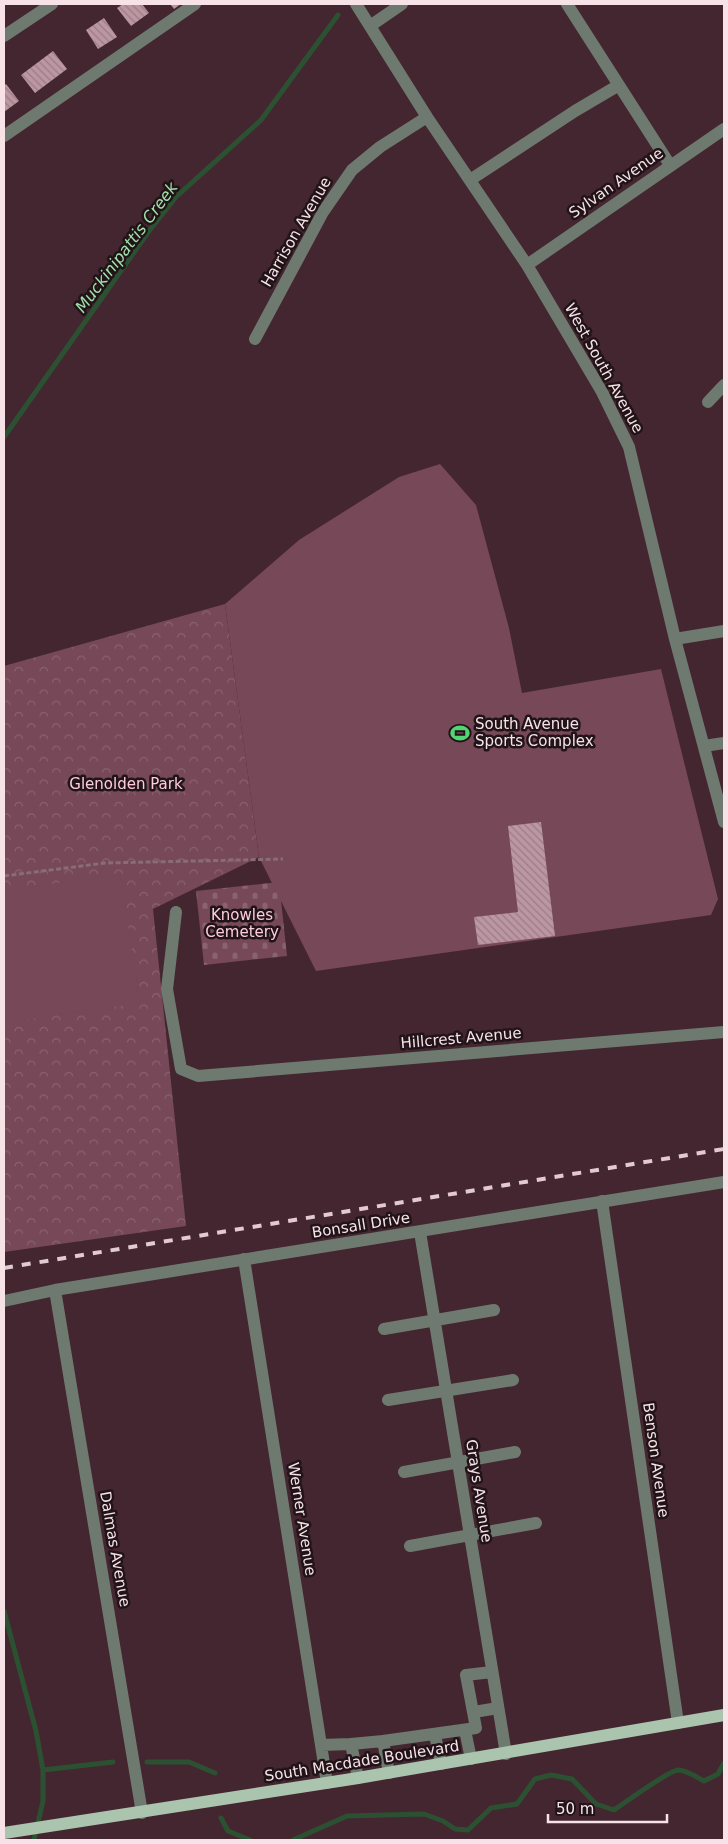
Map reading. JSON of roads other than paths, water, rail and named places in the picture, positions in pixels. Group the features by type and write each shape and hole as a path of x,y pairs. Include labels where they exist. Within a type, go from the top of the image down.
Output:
{"main road":[{"name":"South Macdade Boulevard","path":"4,1833 142,1813 506,1754 724,1715"}],"street":[{"path":"4,36 52,4"},
{"path":"4,136 196,4"},
{"name":"West South Avenue","path":"356,4 427,117 527,265 602,392 629,448 675,639 724,822"},
{"path":"370,26 402,4"},
{"path":"567,4 670,165"},
{"path":"470,180 575,111 619,85"},
{"name":"Harrison Avenue","path":"255,339 323,212 352,170 380,147 427,117"},
{"name":"Sylvan Avenue","path":"527,265 724,129"},
{"path":"708,402 724,385"},
{"path":"675,639 724,632"},
{"path":"704,746 724,743"},
{"name":"Hillcrest Avenue","path":"176,912 167,990 181,1069 200,1076 724,1032"},
{"name":"Bonsall Drive","path":"4,1301 55,1290 724,1182"},
{"name":"Benson Avenue","path":"602,1201 678,1723"},
{"name":"Grays Avenue","path":"420,1232 506,1754"},
{"name":"Werner Avenue","path":"244,1259 326,1783"},
{"name":"Dalmas Avenue","path":"55,1290 142,1813"},
{"path":"384,1329 494,1310"},
{"path":"388,1400 513,1380"},
{"path":"404,1472 515,1452"},
{"path":"410,1546 536,1523"},
{"path":"321,1745 383,1741 476,1728 466,1676 492,1672"},
{"path":"474,1712 498,1708"},
{"path":"465,1730 471,1759"},
{"path":"435,1735 441,1764"},
{"path":"383,1741 389,1773"},
{"path":"351,1744 358,1778"}],"waterway":[{"name":"Muckinipattis Creek","path":"4,437 149,231 176,197 261,120 338,15"},
{"name":"Muckinipattis Creek","path":"4,1611 36,1731 43,1770 43,1801 34,1840"},
{"path":"43,1770 113,1762"},
{"path":"147,1762 189,1762 215,1773"},
{"path":"293,1840 347,1816 424,1814 443,1821 455,1829 468,1830 491,1808 517,1804 535,1779 551,1775 572,1779 596,1804 614,1810 673,1772 678,1770 684,1771 704,1781 718,1774 724,1763"},
{"path":"221,1818 228,1831 250,1840"}],"railway":[{"path":"4,1268 724,1149"}],"place":[{"name":"South Avenue Sports Complex","path":"460,733"}],"park label":[{"name":"Glenolden Park","path":"126,784"},
{"name":"Knowles Cemetery","path":"242,924"}]}
